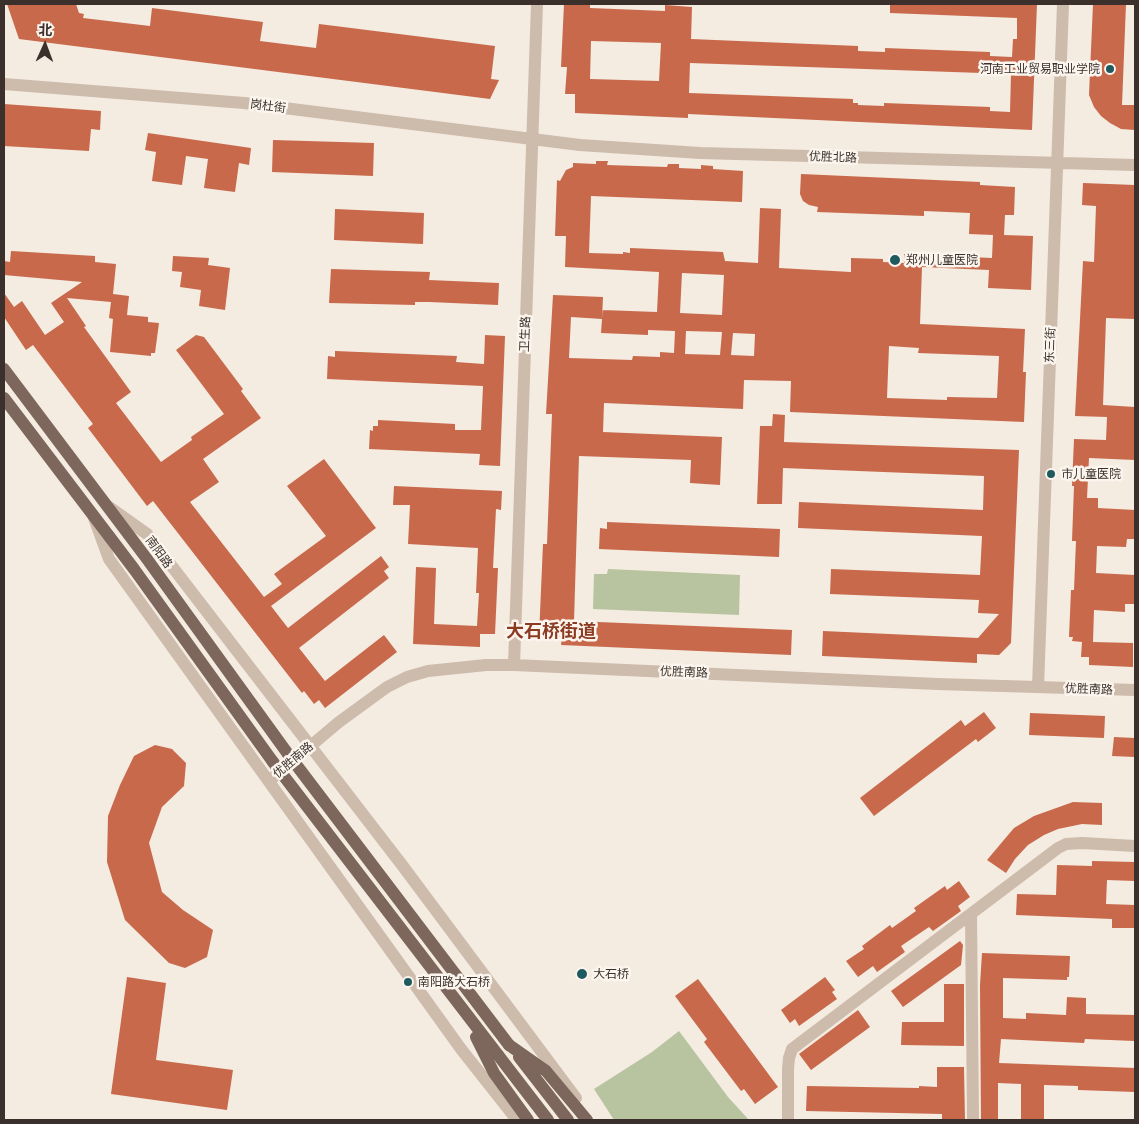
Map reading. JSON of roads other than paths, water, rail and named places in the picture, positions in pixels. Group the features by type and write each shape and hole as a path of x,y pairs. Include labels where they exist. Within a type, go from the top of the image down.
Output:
{"main road":[{"name":"南阳路","path":"4,369 148,559 288,754 568,1120"},
{"path":"4,398 274,762 548,1120"},
{"path":"464,1012 494,1073 528,1120"},
{"path":"510,1045 546,1071 587,1120"}],"street":[{"name":"卫生路","path":"514,664 536,4"},
{"name":"东三街","path":"1038,687 1063,4"},
{"name":"岗杜街","path":"4,84 244,103 532,138"},
{"name":"优胜北路","path":"532,138 580,144 700,153 1135,165"},
{"path":"107,505 147,534 408,872 592,1120"},
{"path":"93,516 109,559 461,1049 517,1120"},
{"name":"优胜南路","path":"269,781 339,722 387,687 406,677 428,671 514,664 938,684 1135,690"},
{"path":"788,1120 788,1069 792,1049 1058,848 1066,844 1135,846"},
{"path":"971,914 973,1120"}],"place":[{"name":"河南工业贸易职业学院","path":"1110,69"},
{"name":"郑州儿童医院","path":"895,260"},
{"name":"市儿童医院","path":"1051,474"},
{"name":"大石桥","path":"582,974"},
{"name":"南阳路大石桥","path":"408,982"}],"district":[{"name":"大石桥街道","path":"551,631"}]}
